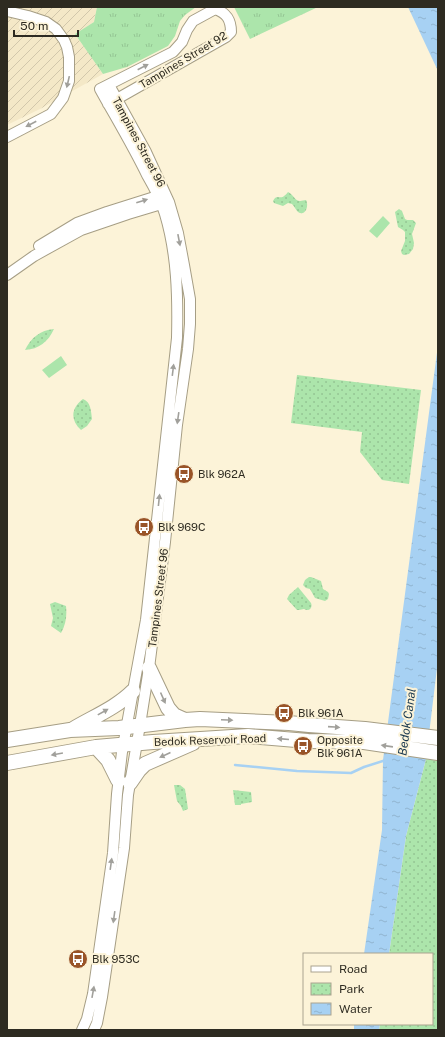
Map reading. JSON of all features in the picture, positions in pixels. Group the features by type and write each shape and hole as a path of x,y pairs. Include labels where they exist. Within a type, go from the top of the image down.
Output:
{"main road":[{"path":"150,668 168,708 174,715 185,720"},
{"path":"70,730 116,705 133,691"},
{"name":"Bedok Reservoir Road","path":"7,740 70,730 119,728 185,720 200,720 289,723 365,736 438,753"},
{"name":"Bedok Reservoir Road","path":"7,763 96,747 248,736 308,741 365,736 438,738"},
{"path":"96,747 108,760 124,782 146,764 201,740"}],"street":[{"name":"Tampines Street 92","path":"104,87 173,52 182,42 193,21 215,9 222,11 227,17 231,24 231,32 226,37 113,102"},
{"path":"7,12 28,16 46,22 56,29 64,40 70,57 69,81 63,98 51,114 7,137"},
{"name":"Tampines Street 96","path":"82,1030 87,1019 93,994 130,744 150,668 177,425 188,349 190,324 190,299 178,233 164,199 138,157 113,102 104,87"},
{"path":"7,267 31,250 77,223 107,212 164,199"},
{"path":"7,275 34,256 81,230 128,214 164,199"},
{"name":"Tampines Street 96","path":"134,726 133,691 146,620 177,338 178,304 176,274 165,214 164,199"},
{"name":"Tampines Street 96","path":"94,1030 97,1023 102,997 124,848 128,795 124,782"}],"shaded area":[{"path":"7,7 97,7 94,22 75,34 103,74 40,109 7,125"}],"green space":[{"path":"97,7 196,7 185,15 180,21 175,36 168,46 127,67 103,74 75,34 94,22"},
{"path":"234,7 318,7 250,39"},
{"path":"288,192 298,201 306,200 307,207 305,212 298,212 292,204 288,203 283,206 274,203 273,201 276,197 283,197"},
{"path":"399,209 402,211 405,219 413,220 416,223 412,234 414,243 413,249 409,254 404,255 401,251 405,241 405,232 398,227 395,212"},
{"path":"383,216 390,223 377,238 369,231"},
{"path":"54,329 49,338 42,344 35,348 25,350 36,335 44,331"},
{"path":"61,356 67,365 49,378 42,370"},
{"path":"297,375 421,390 409,484 382,480 360,452 362,432 291,423"},
{"path":"83,399 88,402 92,419 87,426 81,430 75,422 73,414 76,406"},
{"path":"309,577 321,581 323,589 329,594 328,599 325,601 315,598 310,589 303,585 305,580"},
{"path":"298,587 311,603 311,608 309,610 297,610 287,599 289,595"},
{"path":"55,602 66,606 66,620 61,633 51,626 53,618 50,604"},
{"path":"426,759 438,761 438,1030 379,1030 380,1025 433,1025 433,953 389,953 406,836"},
{"path":"174,785 180,785 185,789 188,809 183,811 177,801"},
{"path":"233,790 251,792 252,802 235,805"}],"water":[{"path":"408,7 438,7 438,71"},
{"name":"Bedok Canal","path":"438,345 438,660 426,759 406,836 389,953 364,953 382,830 383,760"},
{"path":"354,1025 380,1025 379,1030 354,1030"}],"waterway":[{"path":"235,765 297,771 351,773 386,760"}],"place":[{"name":"Blk 962A","path":"184,474"},
{"name":"Blk 969C","path":"144,527"},
{"name":"Blk 961A","path":"284,713"},
{"name":"Opposite Blk 961A","path":"303,746"},
{"name":"Blk 953C","path":"78,959"}]}
